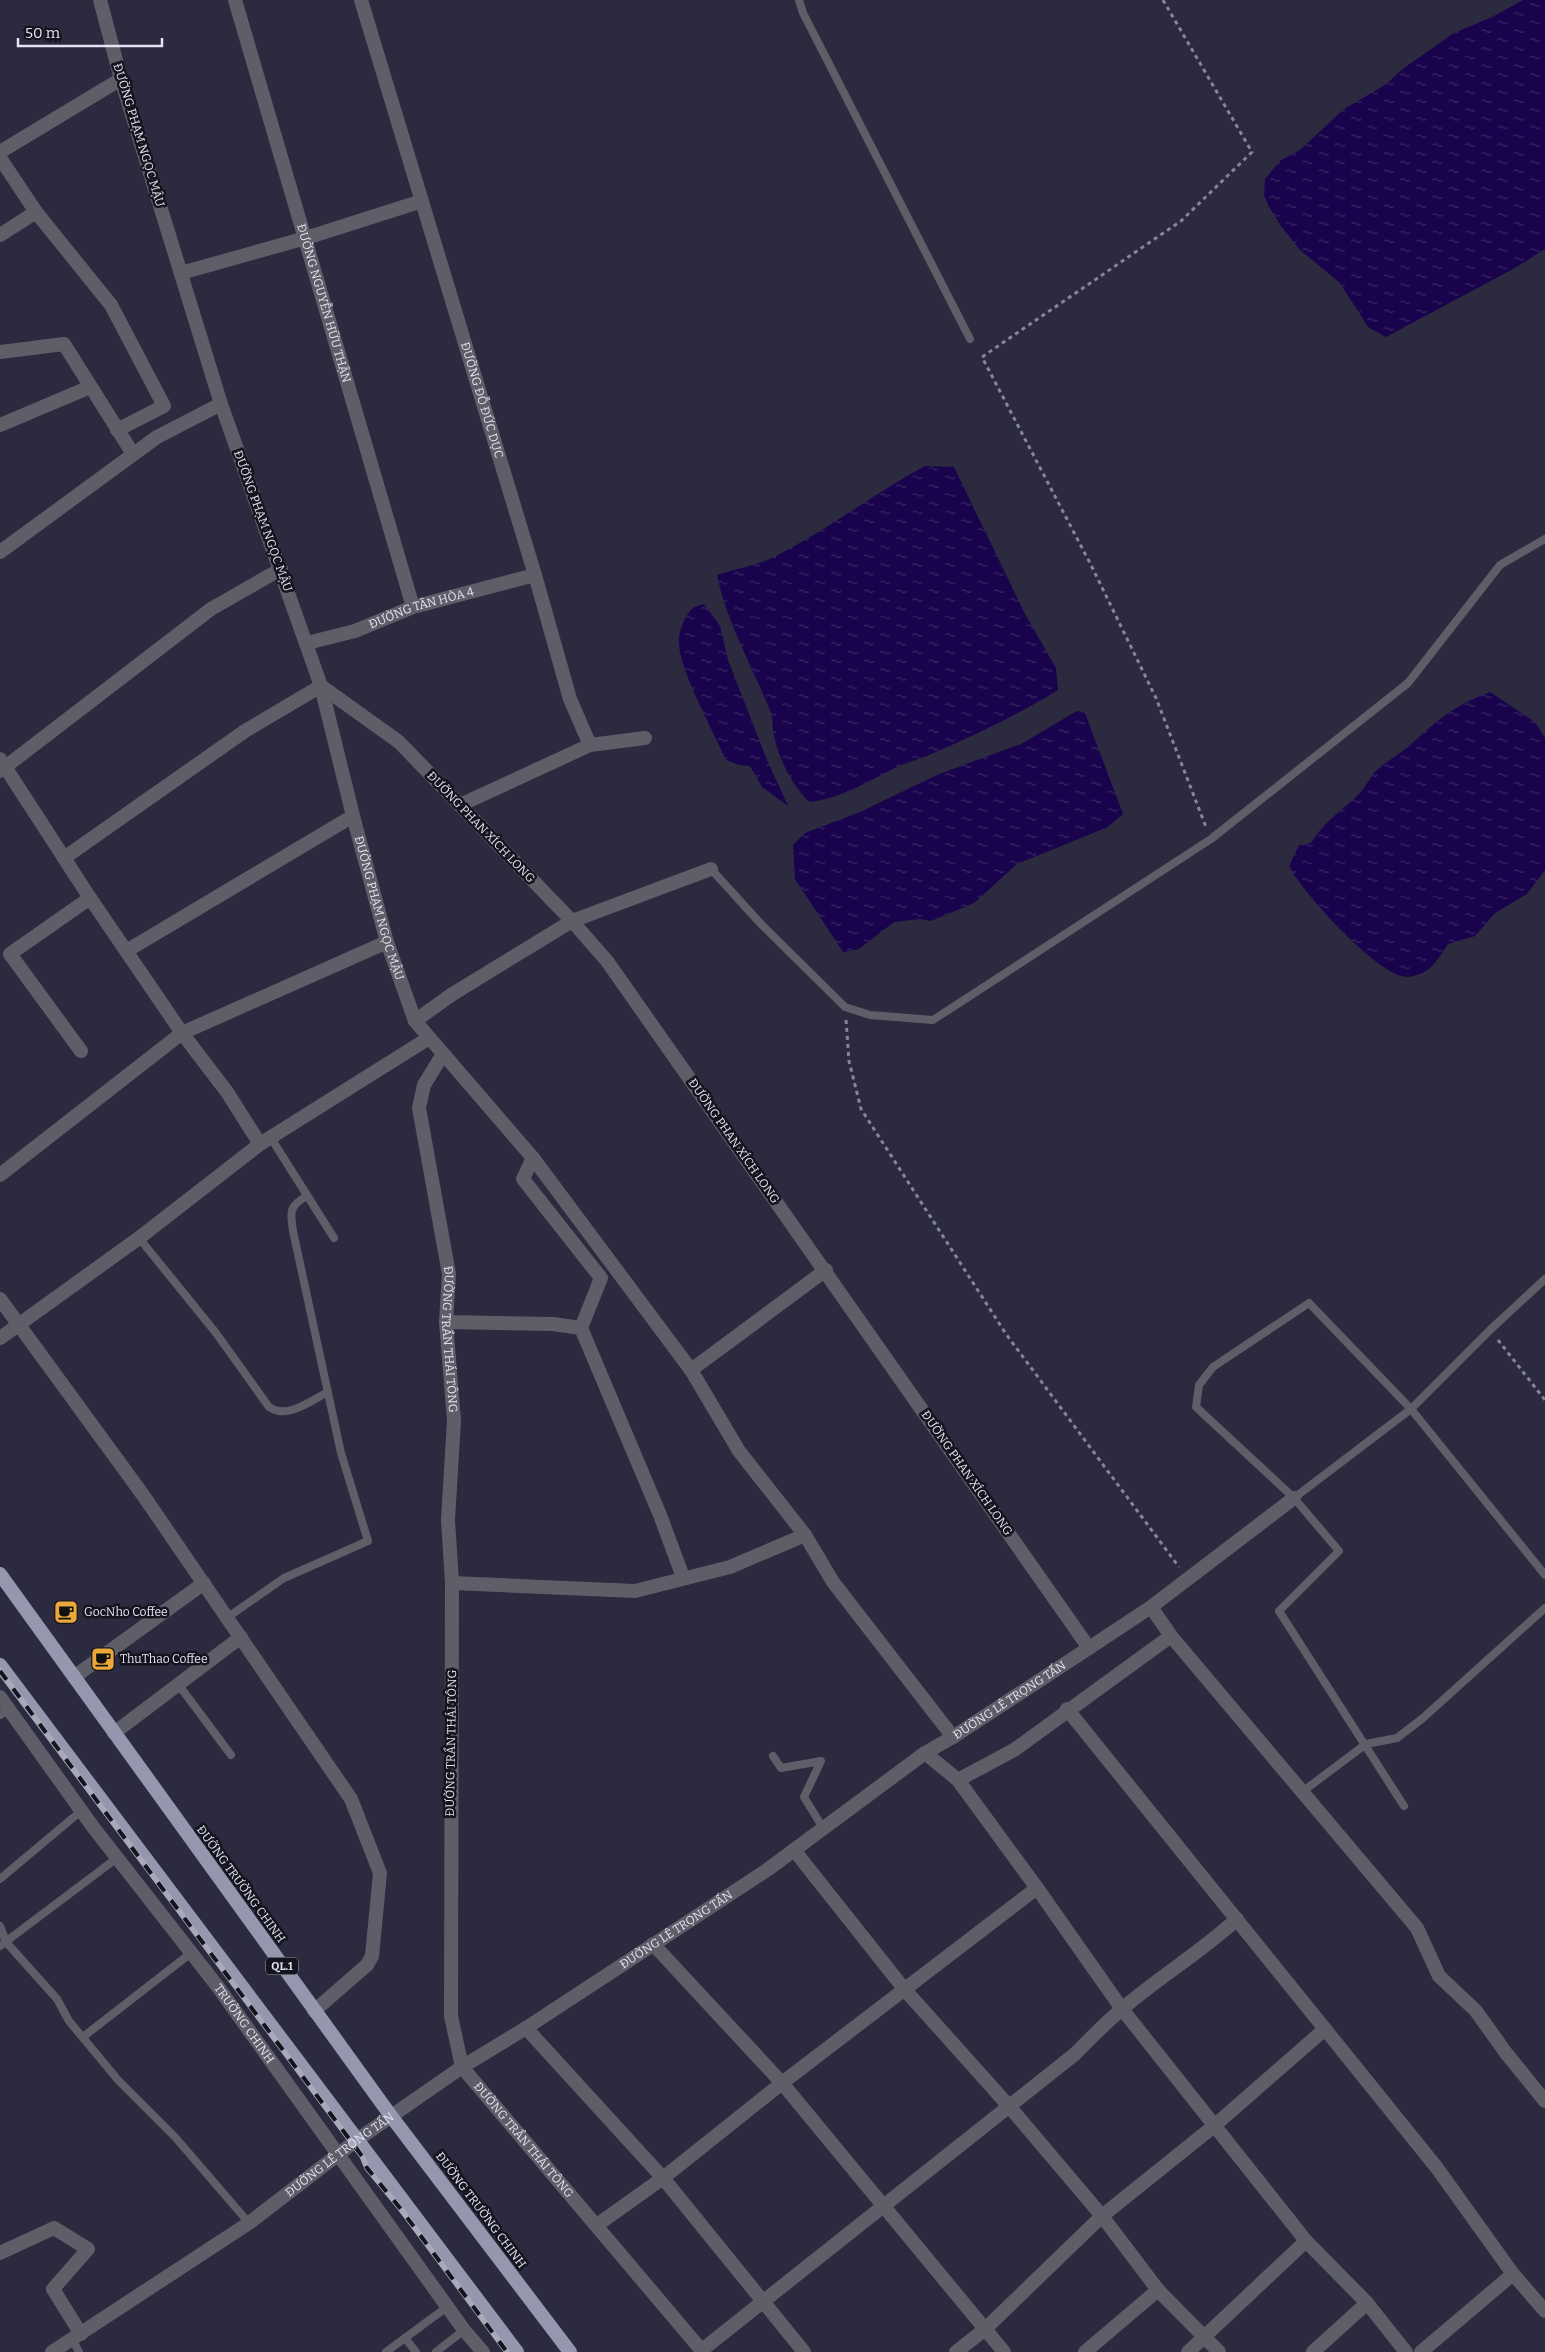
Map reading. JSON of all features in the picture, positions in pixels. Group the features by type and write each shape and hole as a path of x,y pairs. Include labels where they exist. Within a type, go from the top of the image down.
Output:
{"highway":[{"name":"ĐƯỜNG TRƯỜNG CHINH","path":"0,1574 314,2011 570,2352"},
{"path":"0,1665 517,2352"}],"street":[{"name":"ĐƯỜNG PHẠM NGỌC MẬU","path":"100,0 121,79 221,404 321,686 387,942 415,1021 533,1158 692,1370 739,1451 805,1535 832,1582 953,1737"},
{"name":"ĐƯỜNG NGUYỄN HỮU THẬN","path":"235,0 413,607"},
{"name":"ĐƯỜNG ĐỖ ĐỨC DỤC","path":"361,0 535,575 570,699 590,745"},
{"path":"0,152 121,79"},
{"path":"0,158 36,212 111,305 164,406 117,430"},
{"path":"181,273 306,238 422,201"},
{"path":"0,235 36,212"},
{"path":"0,352 64,344 133,454"},
{"path":"0,426 90,386"},
{"path":"0,552 157,437 221,404"},
{"path":"266,1141 182,1033 2,765 211,609 281,569"},
{"name":"ĐƯỜNG TÂN HÒA 4","path":"307,643 355,631 413,607 535,575"},
{"path":"64,858 246,731 321,686"},
{"name":"ĐƯỜNG PHAN XÍCH LONG","path":"321,686 399,742 572,920 607,961 826,1270 1089,1648"},
{"path":"460,805 590,745 645,738"},
{"path":"128,950 353,816"},
{"path":"415,1021 451,995 572,920 711,869"},
{"path":"81,1051 10,954 90,898"},
{"path":"0,1175 182,1033 387,942"},
{"path":"0,1338 139,1238 266,1141 429,1038"},
{"name":"ĐƯỜNG TRẦN THÁI TÔNG","path":"444,1054 424,1085 419,1108 449,1274 446,1322 454,1421 448,1520 452,1583 450,2001 462,2066 703,2351"},
{"path":"533,1158 523,1179 601,1278 582,1328 660,1515 683,1577"},
{"path":"692,1370 826,1270"},
{"path":"0,1300 204,1582 351,1799 380,1873 372,1956 367,1965 314,2011"},
{"path":"446,1322 553,1324 582,1328"},
{"name":"ĐƯỜNG LÊ TRỌNG TẤN","path":"52,2352 249,2223 357,2140 462,2066 526,2028 794,1850 925,1753 953,1737 1150,1607 1294,1498"},
{"path":"452,1583 635,1591 683,1577 730,1567 805,1535"},
{"path":"74,1677 204,1582"},
{"path":"1150,1607 1170,1636 1417,1928 1439,1976 1476,2011 1506,2053 1545,2101"},
{"path":"958,1780 1014,1750 1067,1709 1170,1636"},
{"path":"114,1733 241,1637"},
{"name":"TRƯỜNG CHINH","path":"0,1697 5,1713 191,1953 447,2307 483,2352"},
{"path":"1067,1709 1437,2168 1513,2274 1545,2312"},
{"path":"925,1753 958,1780 1122,2009 1306,2241 1367,2303 1406,2352"},
{"path":"794,1850 905,1990 1008,2105 1102,2216 1158,2290 1219,2352"},
{"path":"597,2225 663,2178 782,2083 1037,1888"},
{"path":"703,2351 763,2300 1075,2054 1122,2009 1182,1961 1212,1942 1237,1919"},
{"path":"653,1944 782,2083 1004,2352"},
{"path":"526,2028 663,2178 804,2352"},
{"path":"956,2352 984,2330 1102,2216 1214,2126 1325,2030"},
{"path":"0,2253 54,2228 88,2249 53,2289 76,2336"},
{"path":"1188,2352 1306,2241"},
{"path":"1421,2352 1513,2274"},
{"path":"1085,2352 1158,2290"},
{"path":"1313,2352 1367,2303"}],"lane":[{"path":"799,0 803,13 970,339"},
{"path":"711,869 760,923 845,1007 870,1014 933,1020 1210,839 1408,683 1500,566 1545,538"},
{"path":"266,1141 307,1196 334,1238"},
{"path":"228,1617 284,1578 368,1541 341,1453 290,1216 296,1203 307,1196"},
{"path":"139,1238 216,1333 269,1407 274,1411 287,1412 328,1392"},
{"path":"1294,1498 1412,1410 1490,1330 1545,1279"},
{"path":"1404,1806 1279,1611 1339,1551 1294,1498 1196,1407 1200,1385 1213,1367 1309,1303 1412,1410 1545,1575"},
{"path":"1302,1792 1366,1744 1397,1738 1423,1718 1545,1608"},
{"path":"178,1684 231,1755"},
{"path":"772,1756 781,1768 821,1761 804,1797 823,1828"},
{"path":"0,1879 81,1811"},
{"path":"3,1944 117,1858"},
{"path":"0,1926 3,1944 57,1999 69,2021 118,2080 175,2137 249,2223"},
{"path":"83,2037 191,1953"},
{"path":"386,2352 447,2307"},
{"path":"436,2352 464,2330"},
{"path":"76,2336 79,2352"},
{"path":"405,2338 416,2352"}],"path":[{"path":"1163,0 1252,152 1181,222 982,357 1091,565 1156,698 1210,839"},
{"path":"845,1007 849,1061 861,1109 1006,1334 1188,1578"},
{"path":"1490,1330 1545,1400"}],"water":[{"path":"1523,0 1545,0 1545,249 1513,269 1386,337 1368,327 1340,283 1300,250 1281,226 1264,195 1265,179 1281,160 1300,150 1344,109 1385,85 1404,68 1454,33 1492,17"},
{"path":"925,466 954,467 1024,612 1056,668 1058,690 1011,717 925,757 901,765 843,793 809,802 792,780 779,754 773,733 771,713 727,611 717,575 772,558"},
{"path":"704,604 720,626 728,660 767,760 788,806 762,787 750,766 739,765 726,760 691,684 681,654 680,634 690,611 694,607"},
{"path":"1490,692 1535,722 1545,738 1545,870 1527,894 1495,913 1475,936 1448,944 1437,961 1423,973 1409,977 1396,974 1362,950 1343,932 1309,894 1289,866 1299,845 1311,843 1328,822 1359,794 1377,770 1446,715 1465,703"},
{"path":"1077,711 1085,713 1123,814 1108,827 1017,864 974,903 931,921 920,919 894,922 859,949 843,952 795,879 793,845 805,833 860,812 939,774 1021,744"}],"railway":[{"path":"0,1671 362,2156 367,2168 400,2208 507,2352"}],"place":[{"name":"GocNho Coffee","path":"66,1612"},
{"name":"ThuThao Coffee","path":"103,1659"}]}
